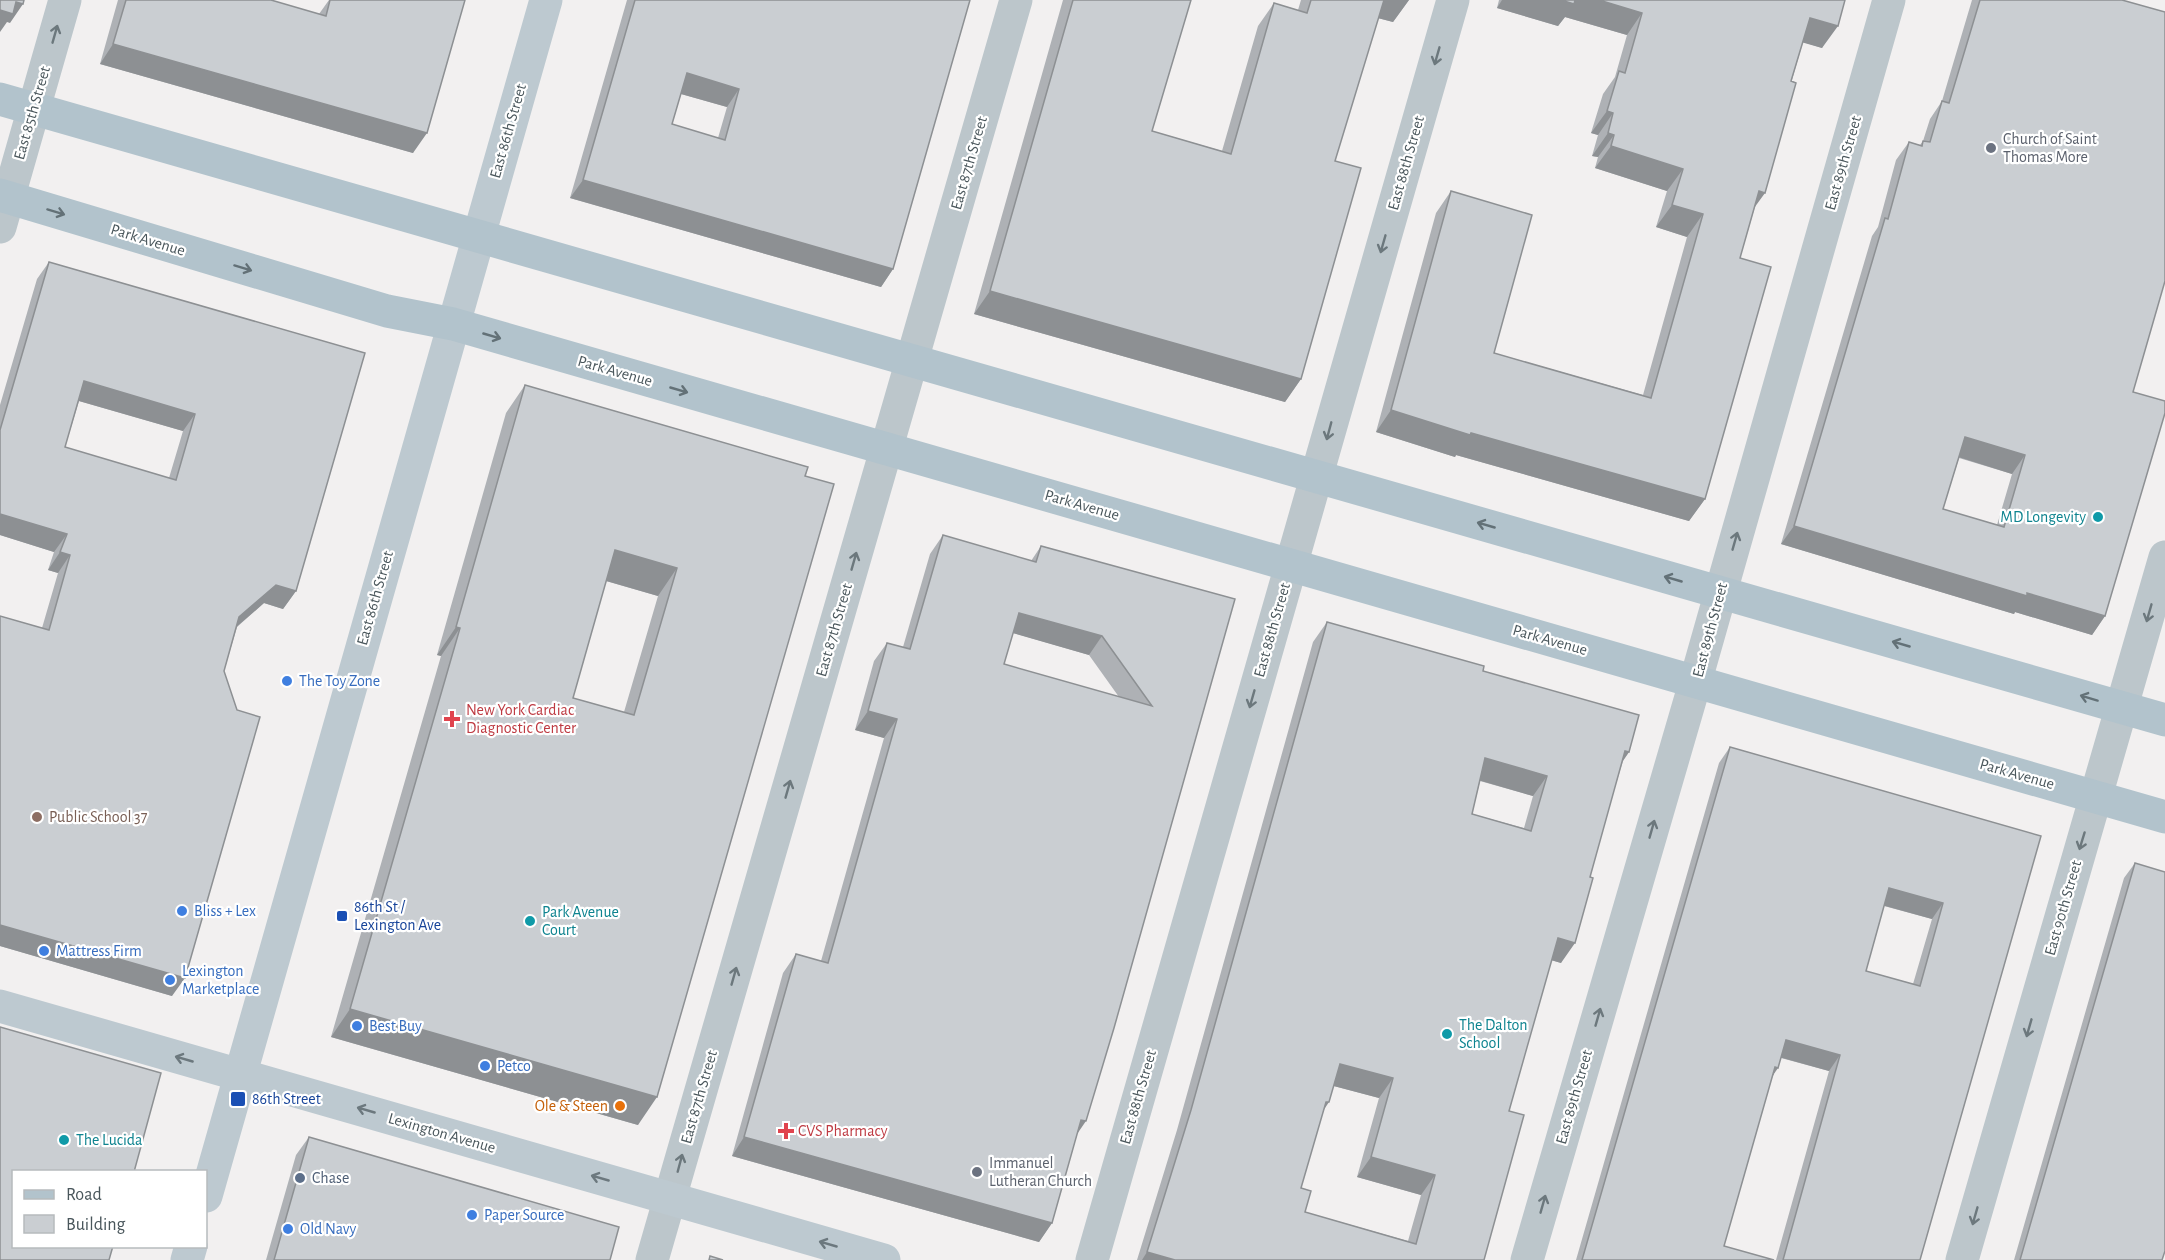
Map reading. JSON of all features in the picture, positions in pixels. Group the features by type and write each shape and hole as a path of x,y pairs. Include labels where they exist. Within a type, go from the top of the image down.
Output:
{"main road":[{"name":"East 86th Street","path":"207,1192 546,0"},
{"path":"0,99 2165,720"},
{"name":"Park Avenue","path":"3,206 387,311 453,324 2165,817"},
{"name":"Lexington Avenue","path":"0,1006 884,1260"}],"street":[{"name":"East 85th Street","path":"3,206 65,0"},
{"name":"East 87th Street","path":"652,1260 1016,0"},
{"name":"East 88th Street","path":"1092,1260 1453,0"},
{"name":"East 89th Street","path":"1527,1260 1695,682 1889,0"},
{"name":"East 90th Street","path":"1962,1260 2165,557"}],"building":[{"path":"0,0 24,0 23,4 16,2 13,14 0,10"},
{"path":"126,0 271,0 326,16 330,0 465,0 427,133 113,44"},
{"path":"635,0 970,0 893,269 583,180","holes":["687,73 739,89 725,140 672,124"]},
{"path":"1073,0 1191,0 1152,131 1231,154 1274,3 1307,13 1311,0 1384,0 1335,161 1361,168 1301,379 990,291"},
{"path":"1561,0 1575,0 1574,4"},
{"path":"1599,0 1845,0 1838,26 1810,18 1791,81 1796,83 1765,193 1759,191 1740,258 1771,267 1705,499 1471,433 1470,435 1391,410 1451,191 1532,215 1494,353 1651,398 1703,214 1672,205 1683,169 1611,146 1614,135 1608,133 1613,113 1607,111 1619,71 1625,73 1642,13"},
{"path":"1980,0 2122,0 2165,12 2165,281 2133,392 2165,401 2165,413 2105,616 2027,593 2027,596 1794,526 1885,218 1888,219 1909,142 1922,146 1923,141 1930,142 1942,101 1949,103","holes":["1965,437 2025,455 2004,527 1943,509"]},
{"path":"49,262 365,353 296,591 276,585 239,617 224,671 237,710 260,717 185,978 0,925 0,616 49,630 70,555 60,552 67,534 0,514 0,430","holes":["84,381 195,414 176,480 65,447"]},
{"path":"525,385 808,467 805,476 834,484 657,1097 350,1009 460,628 456,627","holes":["615,550 677,568 634,715 573,698"]},
{"path":"943,535 1036,562 1041,546 1235,599 1114,1028 1086,1121 1081,1120 1052,1223 744,1137 796,954 828,963 897,719 868,711 887,643 910,649","holes":["1019,613 1102,636 1152,706 1004,664"]},
{"path":"1327,622 1484,666 1483,671 1639,715 1629,752 1625,751 1590,877 1593,878 1575,943 1558,938 1509,1111 1524,1115 1484,1260 1175,1260 1147,1252 1191,1110","holes":["1485,758 1547,776 1531,831 1472,814","1340,1064 1393,1078 1371,1157 1435,1175 1416,1244 1305,1212 1311,1191 1301,1188 1326,1102 1329,1102"]},
{"path":"1730,747 2041,836 1920,1260 1783,1260 1840,1055 1786,1040 1778,1068 1775,1067 1724,1246 1774,1260 1582,1260","holes":["1889,888 1943,903 1920,986 1866,971"]},
{"path":"2135,863 2165,872 2165,1251 2162,1260 2020,1260"},
{"name":"The Lucida","path":"0,1027 161,1073 135,1170 12,1170 12,1248 112,1248 109,1260 0,1260"},
{"path":"309,1137 619,1227 610,1260 274,1260"},
{"path":"710,1256 723,1260 709,1260"}],"place":[{"name":"Church of Saint Thomas More","path":"1991,148"},
{"name":"MD Longevity","path":"2098,517"},
{"name":"The Toy Zone","path":"287,681"},
{"name":"New York Cardiac Diagnostic Center","path":"452,719"},
{"name":"Public School 37","path":"37,817"},
{"name":"Bliss + Lex","path":"182,911"},
{"name":"86th St / Lexington Ave","path":"342,916"},
{"name":"Park Avenue Court","path":"530,921"},
{"name":"Mattress Firm","path":"44,951"},
{"name":"Lexington Marketplace","path":"170,980"},
{"name":"Best Buy","path":"357,1026"},
{"name":"The Dalton School","path":"1447,1034"},
{"name":"Petco","path":"485,1066"},
{"name":"86th Street","path":"238,1099"},
{"name":"Ole & Steen","path":"620,1106"},
{"name":"CVS Pharmacy","path":"786,1131"},
{"name":"The Lucida","path":"64,1140"},
{"name":"Immanuel Lutheran Church","path":"977,1172"},
{"name":"Chase","path":"300,1178"},
{"name":"Paper Source","path":"472,1215"},
{"name":"Old Navy","path":"288,1229"}]}
